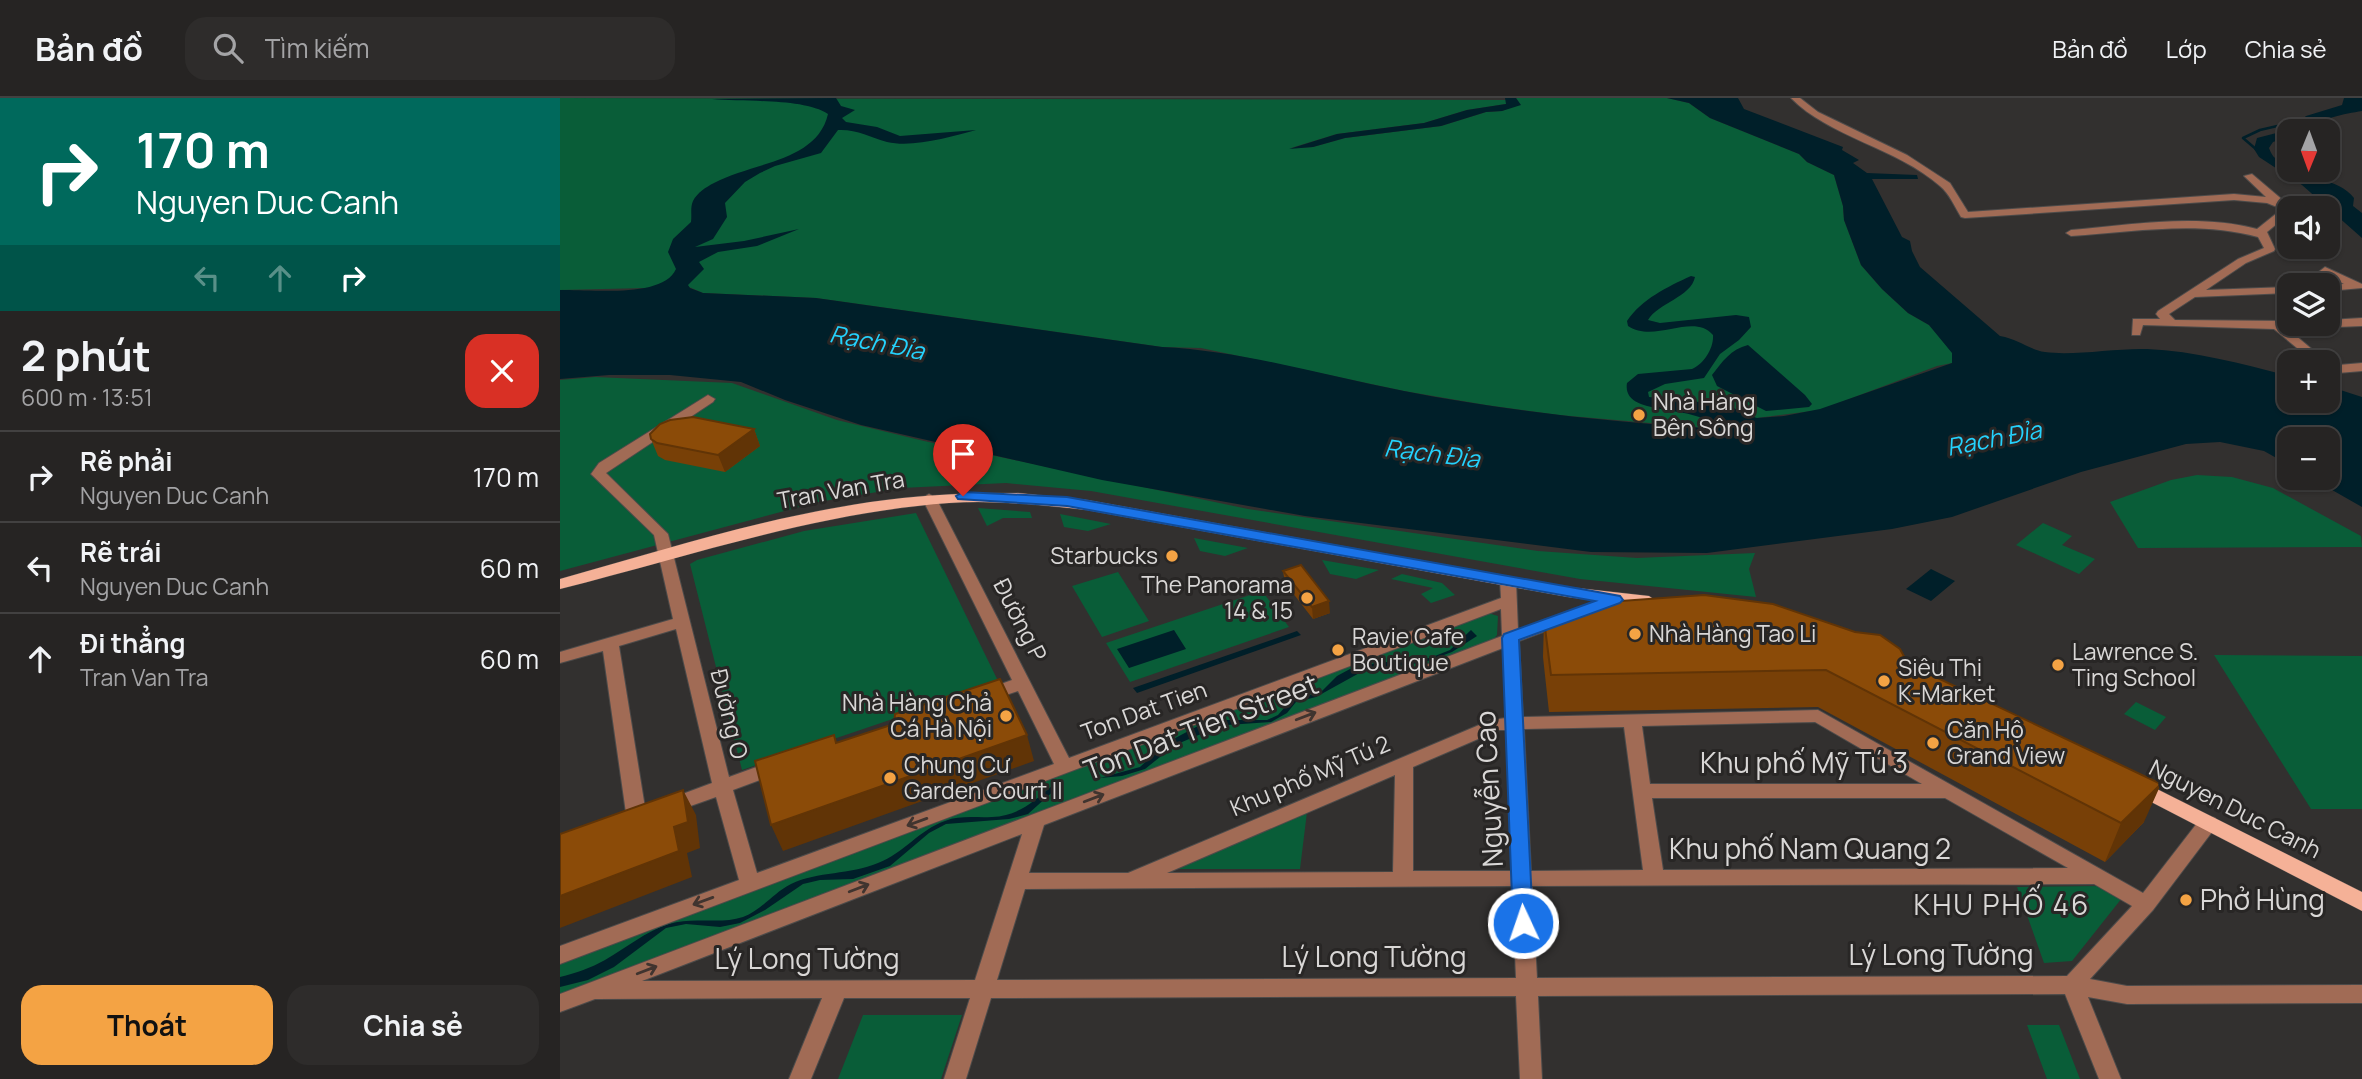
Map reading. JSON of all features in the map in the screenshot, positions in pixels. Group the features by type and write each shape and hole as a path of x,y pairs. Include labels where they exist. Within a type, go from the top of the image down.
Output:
{"main road":[{"name":"Tran Van Tra","path":"560,584 811,516 929,498 1008,496 1067,501 1508,580"},
{"path":"1508,580 1615,600 1667,603"},
{"name":"Nguyen Duc Canh","path":"2114,774 2362,902"}],"street":[{"path":"1795,98 1815,114 1904,157 1946,185 1965,215 2234,197 2277,203"},
{"path":"2249,176 2277,200"},
{"path":"2260,234 2277,220"},
{"path":"2071,233 2212,225 2244,227 2260,234 2270,249 2242,261 2162,314 2170,321"},
{"path":"2340,277 2358,286 2340,287"},
{"path":"2191,294 2277,290"},
{"path":"2136,332 2137,322 2277,326"},
{"path":"2340,323 2362,322"},
{"path":"2290,336 2307,350"},
{"path":"2340,369 2362,367"},
{"name":"Đường O","path":"708,399 604,466 598,474 662,534 722,786 750,884"},
{"name":"Đường P","path":"929,498 1064,766"},
{"name":"Nguyễn Cao","path":"1508,580 1531,1079"},
{"path":"1510,638 1615,600"},
{"name":"Ton Dat Tien","path":"560,955 1508,601"},
{"path":"560,658 681,622"},
{"name":"Ton Dat Tien Street","path":"560,1003 1510,638"},
{"path":"610,643 631,822 800,759"},
{"path":"970,701 1023,684"},
{"path":"1514,722 1818,716 1947,791"},
{"path":"1632,721 1654,878"},
{"name":"Khu phố Mỹ Tú 2","path":"1128,881 1404,762 1497,724 1514,722"},
{"path":"1403,879 1404,762"},
{"name":"Khu phố Mỹ Tú 3","path":"1641,791 1947,791 2146,904"},
{"path":"955,1079 1036,820"},
{"path":"2110,1079 2072,985 2146,904 2208,822"},
{"name":"Khu phố Nam Quang 2","path":"1521,879 2100,876"},
{"name":"Khu phố Mỹ Tú 2","path":"1017,881 1521,879"},
{"name":"Lý Long Tường","path":"596,990 2072,985 2127,995 2362,994"},
{"path":"800,1079 837,989"}],"green space":[{"path":"560,98 1506,100 1506,104 1467,110 1424,123 1337,134 1291,148 1313,147 1345,138 1441,126 1486,112 1502,111 1519,103 1516,98 1667,98 1689,103 1710,118 1799,154 1807,162 1834,175 1844,220 1861,265 1908,313 1929,325 1953,353 1952,363 1937,366 1820,410 1757,418 1718,429 1559,415 1486,405 1404,391 1201,348 1162,347 816,298 703,293 689,287 560,290"},
{"path":"595,377 732,383 837,420 924,441 1248,509 1538,551 1637,558 1755,553 1749,569 1756,597 1580,579 1091,491 1006,483 901,488 818,502 560,571 560,380"},
{"path":"2197,475 2232,477 2273,488 2361,536 2362,547 2138,548 2110,502 2171,480"},
{"path":"978,508 1030,512 1032,518 1003,518 987,526"},
{"path":"916,513 999,683 742,770 690,564 804,531"},
{"path":"1060,514 1111,524 1088,531 1064,527"},
{"path":"2043,523 2072,536 2062,545 2095,559 2079,574 2016,545"},
{"path":"1194,538 1248,548 1225,556 1200,551"},
{"path":"1322,560 1379,570 1356,579 1330,574"},
{"path":"1118,572 1149,621 1102,637 1072,586"},
{"path":"1402,574 1442,583 1455,595 1431,603 1421,594 1433,588 1391,579"},
{"path":"1262,591 1289,627 1130,682 1106,643"},
{"path":"1488,613 1498,616 1497,635 1493,640 560,997 560,960"},
{"path":"2214,655 2362,656 2362,809 2311,809"},
{"path":"2136,702 2166,717 2155,730 2124,714"},
{"path":"1307,812 1300,869 1178,869"},
{"path":"2101,886 2122,898 2072,961 2044,963 2017,887"},
{"path":"863,1015 962,1015 941,1079 838,1079"},
{"path":"2027,1025 2059,1025 2080,1079 2047,1079"}],"water":[{"name":"Rạch Đỉa","path":"836,98 841,106 855,110 842,118 846,122 877,127 900,136 976,130 908,144 887,142 857,132 838,130 821,153 760,173 745,182 725,203 727,217 713,239 695,247 744,241 799,229 757,246 718,252 699,262 704,269 688,285 703,293 816,298 1162,347 1223,353 1404,391 1521,410 1717,429 1694,415 1648,406 1636,402 1628,394 1627,383 1638,374 1692,369 1710,350 1713,335 1695,326 1650,332 1628,326 1627,321 1633,313 1648,300 1691,276 1695,277 1687,290 1648,320 1660,323 1736,315 1749,317 1751,327 1720,354 1704,378 1665,384 1648,392 1649,397 1730,405 1741,413 1757,418 1784,416 1820,409 1952,363 1952,353 1929,325 1908,313 1861,265 1844,220 1834,175 1807,162 1799,154 1710,118 1689,103 1667,98 1738,98 1744,109 1843,147 1842,150 1859,160 1853,163 1867,173 1917,175 1918,179 1872,179 1902,237 1910,241 1920,267 2000,336 2045,352 2147,349 2183,352 2277,373 2277,413 2340,413 2340,390 2362,397 2362,507 2332,490 2340,490 2340,427 2277,427 2277,458 2264,451 2220,442 2186,444 2081,472 1952,517 1892,529 1707,553 1591,552 1305,516 1102,480 861,425 785,400 741,382 670,375 609,375 560,379 560,290 641,289 668,278 676,269 668,252 673,239 691,222 692,204 699,193 730,176 782,159 797,151 811,142 822,130 828,114 804,105 789,103 712,99"},
{"path":"1505,98 1516,98 1521,105 1502,111 1486,112 1441,126 1345,138 1313,147 1289,149 1337,134 1424,123 1467,110 1506,104"},
{"path":"2344,98 2362,98 2362,111 2328,119 2303,119 2306,116 2342,105"},
{"path":"2277,133 2277,141 2269,148 2277,161 2277,169 2259,157 2254,149 2257,138"},
{"path":"2297,182 2330,182 2345,189 2354,198 2353,206 2362,213 2362,238 2340,219 2340,196 2314,196"},
{"path":"1748,345 1812,404 1809,407 1766,411 1717,386 1712,375 1732,353"},
{"path":"1931,569 1955,581 1931,601 1906,589"},
{"path":"1174,630 1186,649 1129,668 1117,649"},
{"path":"1471,630 1477,636 1452,652 1425,662 1363,671 1316,697 1296,702 1287,713 1271,722 1227,725 1208,731 1175,745 1145,769 1122,776 1100,778 1140,767 1166,743 1196,727 1223,720 1267,720 1278,715 1292,699 1320,693 1337,676 1350,669 1376,663 1430,658 1450,650"},
{"path":"1297,631 1301,635 1137,693 1133,688"},
{"path":"1052,786 1057,788 1028,814 1009,819 946,824 929,833 890,866 853,879 820,880 803,884 765,910 740,923 720,927 686,924 666,928 614,967 588,980 560,987 560,977 600,963 661,927 678,922 743,917 791,884 878,863 927,830 951,819 1010,814 1032,803"}],"building":[{"path":"693,417 754,429 718,455 657,443 651,439 650,434 660,424"},
{"path":"1301,565 1329,601 1312,607 1283,571"},
{"path":"1704,595 1773,604 1855,632 1880,635 1900,649 1908,664 2161,784 2121,823 1826,670 1551,675 1544,620 1571,610 1607,602"},
{"path":"1000,679 1027,735 771,825 755,761 834,735 836,743 894,724 895,714"},
{"path":"683,790 688,822 674,827 679,851 560,896 560,834"}],"waterway":[{"path":"2257,150 2243,138 2277,126"},
{"path":"2271,157 2277,160"}],"place":[{"name":"Nhà Hàng Bên Sông","path":"1639,415"},
{"name":"Starbucks","path":"1172,556"},
{"name":"The Panorama 14 & 15","path":"1307,598"},
{"name":"Nhà Hàng Tao Li","path":"1635,634"},
{"name":"Ravie Cafe Boutique","path":"1338,650"},
{"name":"Lawrence S. Ting School","path":"2058,665"},
{"name":"Siêu Thị K-Market","path":"1884,681"},
{"name":"Nhà Hàng Chả Cá Hà Nội","path":"1006,716"},
{"name":"Căn Hộ Grand View","path":"1933,743"},
{"name":"Chung Cư Garden Court II","path":"890,778"},
{"name":"Phở Hùng","path":"2186,900"}],"district":[{"name":"KHU PHỐ 46","path":"2002,905"}],"route":[{"path":"963,496 1008,496 1067,501 1615,600 1510,638 1523,923"}]}
